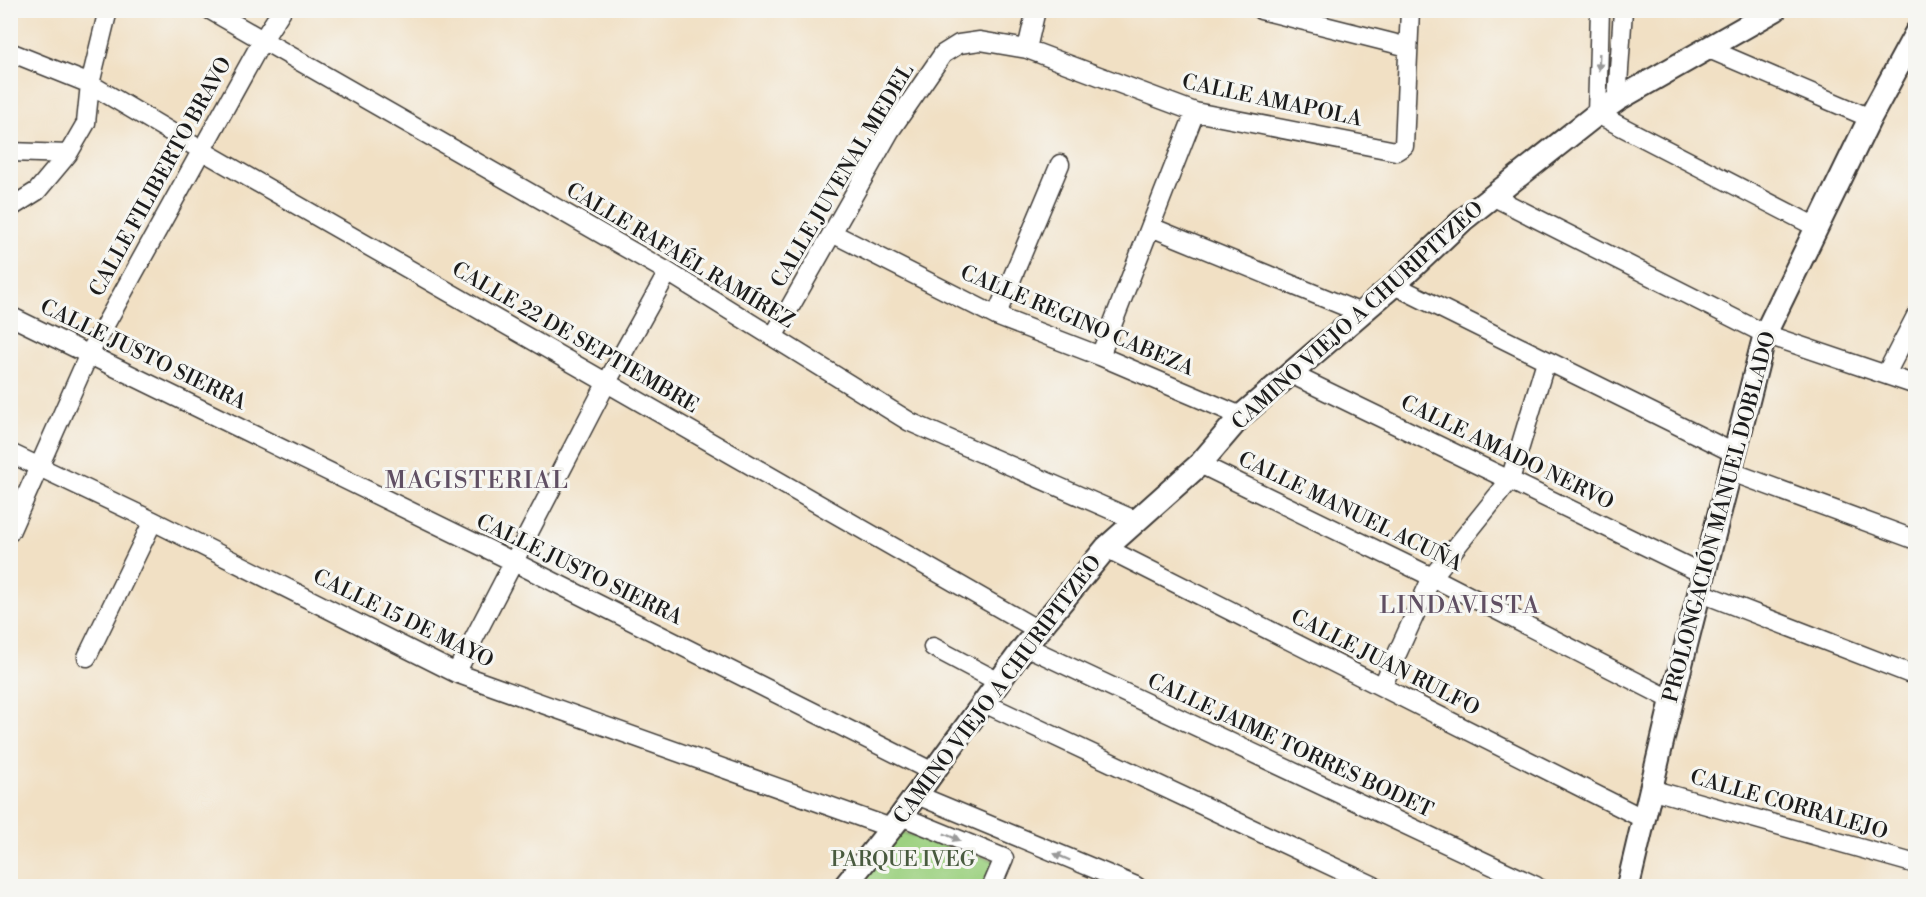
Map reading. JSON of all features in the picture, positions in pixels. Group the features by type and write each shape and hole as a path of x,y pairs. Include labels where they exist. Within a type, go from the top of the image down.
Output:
{"street":[{"path":"10,208 37,191 68,154 86,123 90,84 108,10"},
{"name":"CALLE RAFAÉL RAMÍREZ","path":"210,10 668,272 910,422 1137,521"},
{"name":"CALLE FILIBERTO BRAVO","path":"10,532 89,354 262,41 282,10"},
{"path":"1027,49 1036,10"},
{"path":"1261,10 1408,47 1410,10"},
{"path":"1600,10 1597,114 1816,227"},
{"path":"1617,100 1623,10"},
{"name":"CAMINO VIEJO A CHURIPITZEO","path":"845,886 917,795 1032,638 1106,548 1200,464 1241,416 1394,285 1464,219 1597,114 1617,100 1775,10"},
{"name":"PROLONGACIÓN MANUEL DOBLADO","path":"1628,886 1701,583 1765,334 1870,118 1916,33"},
{"name":"CALLE AMAPOLA","path":"959,44 980,41 1027,49 1195,112 1396,151 1404,146 1408,47"},
{"name":"CALLE JUVENAL MEDEL","path":"773,338 890,131 943,54 959,44"},
{"path":"1709,49 1870,118"},
{"name":"CALLE 22 DE SEPTIEMBRE","path":"10,52 90,84 607,382 1032,638"},
{"path":"1100,356 1195,112"},
{"path":"10,152 68,154"},
{"path":"996,316 1060,164"},
{"path":"1492,196 1765,334 1916,385"},
{"path":"1151,227 1361,313"},
{"name":"CALLE REGINO CABEZA","path":"832,233 996,316 1100,356 1241,416"},
{"path":"456,673 607,382 668,272"},
{"path":"1394,285 1546,361 1732,462 1916,540"},
{"name":"CALLE JUSTO SIERRA","path":"10,316 514,562 933,772"},
{"path":"1886,374 1916,316"},
{"path":"1382,687 1432,577 1510,480 1546,361"},
{"name":"CALLE AMADO NERVO","path":"1291,374 1510,480 1701,583 1916,676"},
{"name":"CALLE 15 DE MAYO","path":"10,453 153,521 456,673 1004,858 992,886"},
{"name":"CALLE MANUEL ACUÑA","path":"1200,464 1432,577 1672,700"},
{"path":"87,657 153,521"},
{"name":"CALLE JUAN RULFO","path":"1106,548 1644,819"},
{"name":"CALLE JAIME TORRES BODET","path":"1032,638 1536,886"},
{"path":"933,647 999,682"},
{"path":"984,703 1374,886"},
{"name":"CALLE CORRALEJO","path":"1650,789 1916,864"},
{"path":"917,795 1097,880 1136,886"}],"green space":[{"name":"PARQUE IVEG","path":"891,828 1005,863 996,886 848,886"}],"district":[{"name":"MAGISTERIAL","path":"477,481"},
{"name":"LINDAVISTA","path":"1460,606"}]}
